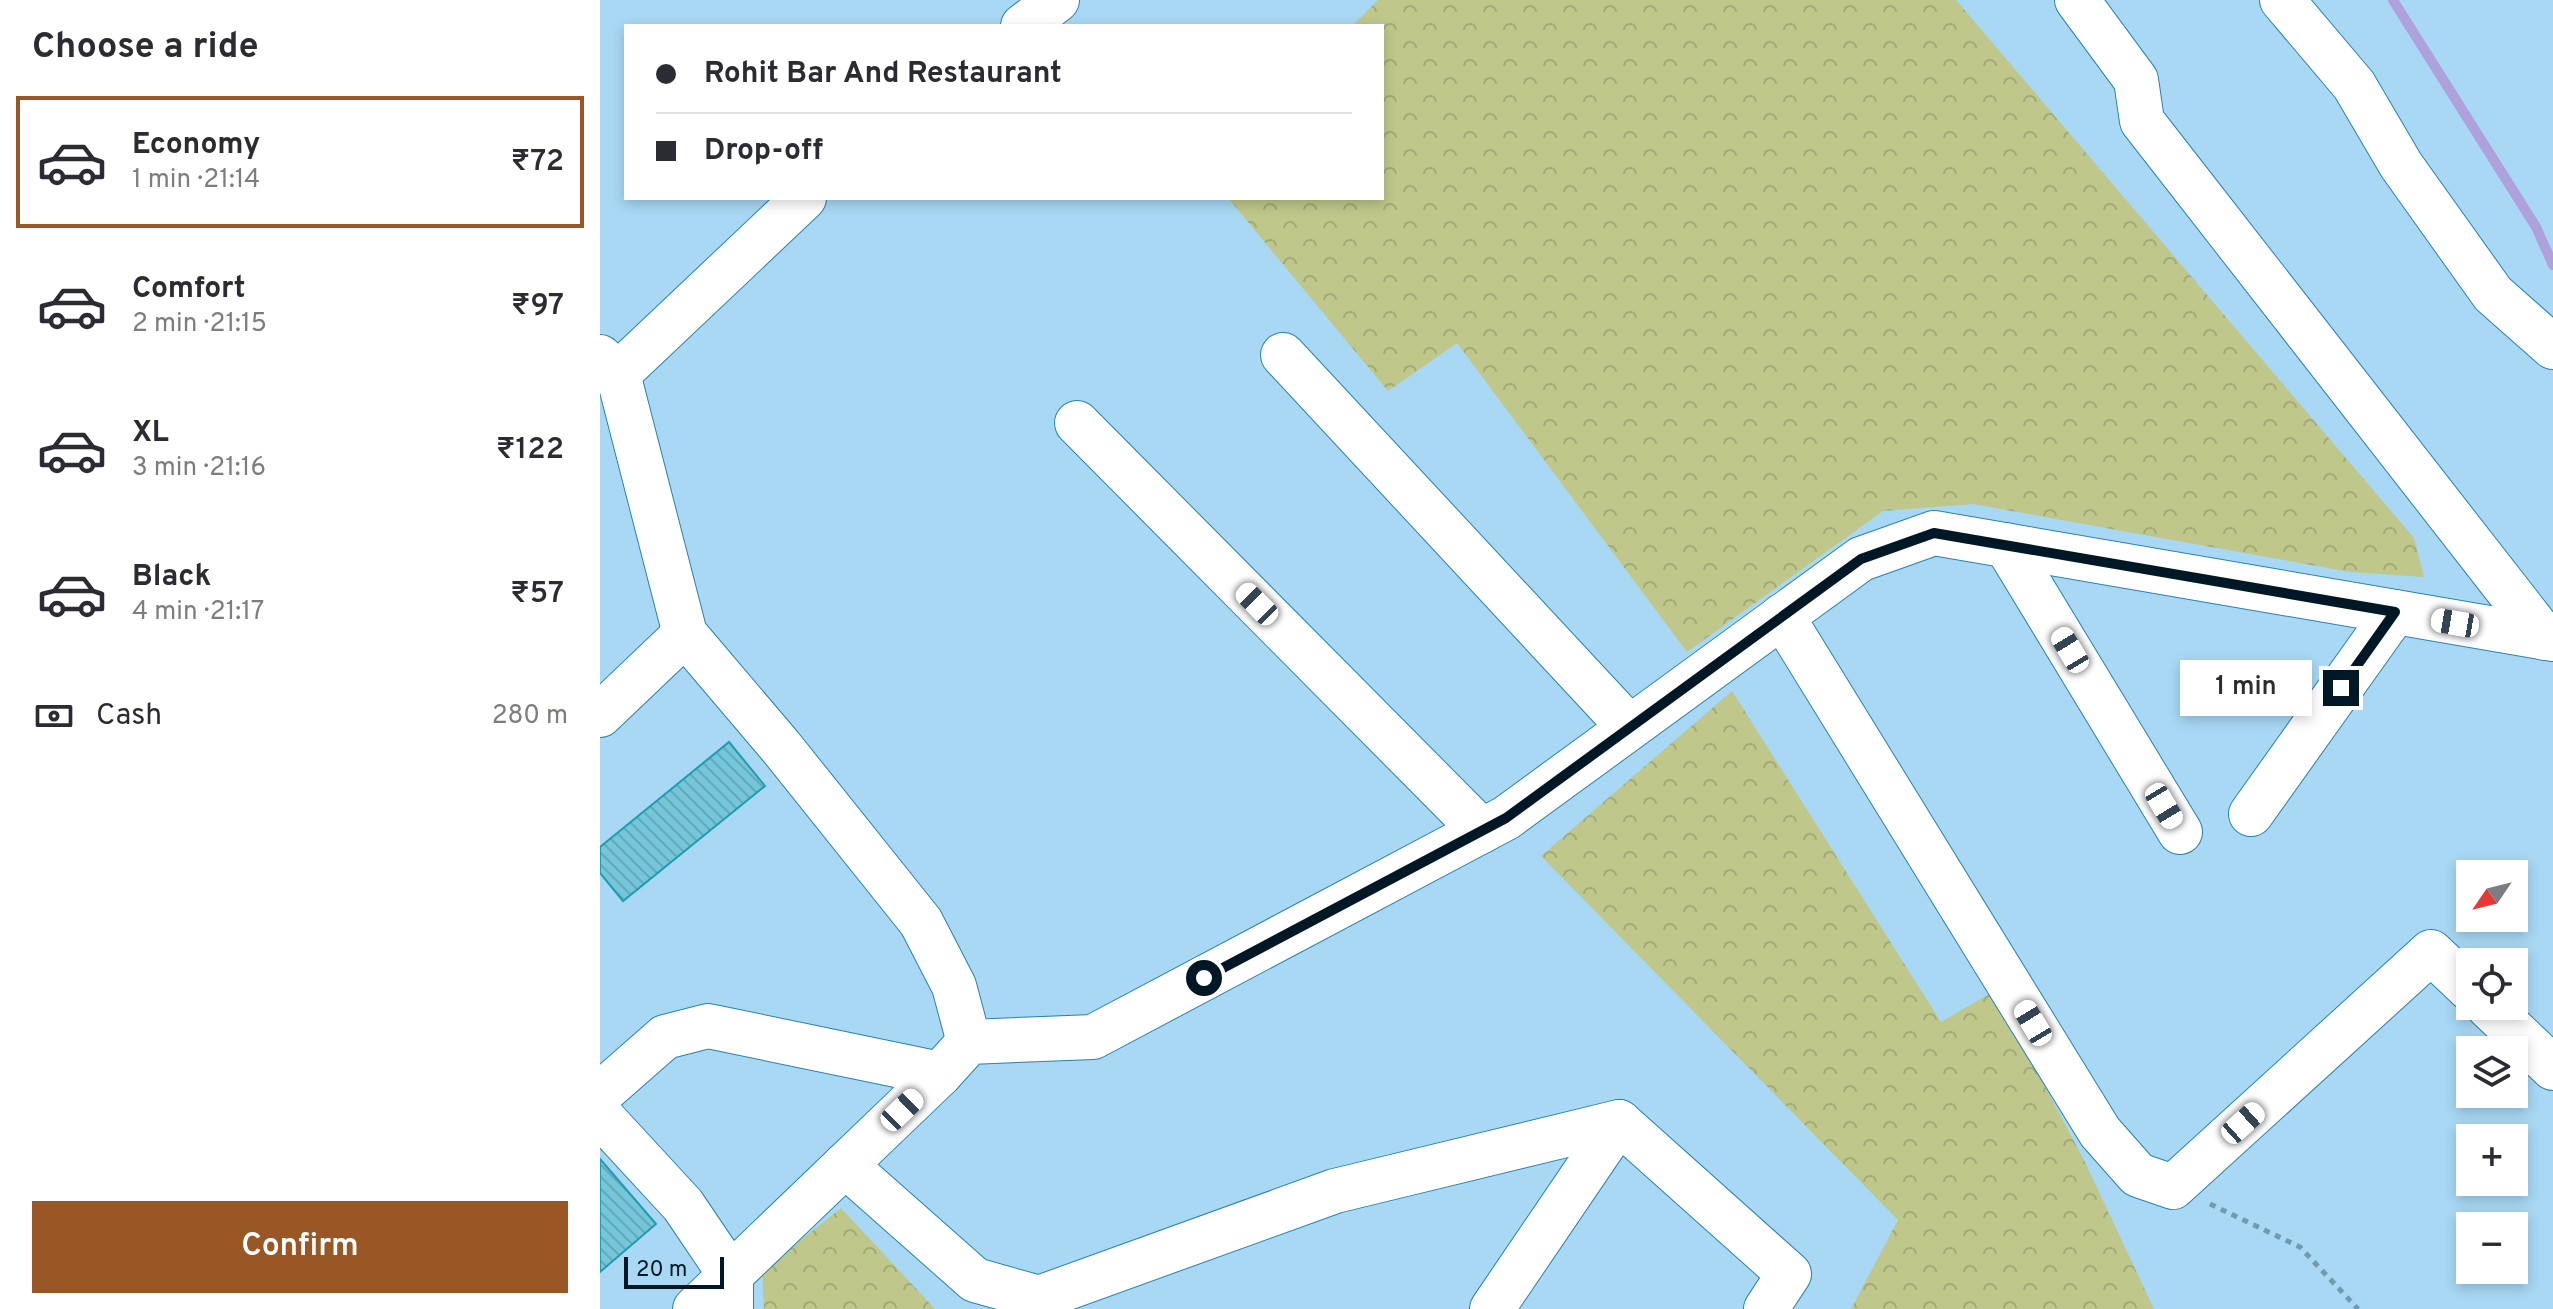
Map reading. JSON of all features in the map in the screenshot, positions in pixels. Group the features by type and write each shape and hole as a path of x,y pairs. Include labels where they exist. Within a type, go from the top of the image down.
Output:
{"street":[{"path":"1026,24 1057,0"},
{"path":"2077,0 2136,80 2142,121 2549,638"},
{"path":"2282,0 2354,85 2401,165 2493,294 2553,347"},
{"path":"802,200 609,365 685,634 781,747 921,922 954,986 969,1042"},
{"path":"1283,355 1629,727"},
{"path":"1077,423 1482,831"},
{"path":"695,1309 731,1293 845,1165 969,1042 1093,1037 1482,831 1506,818 1861,559 1934,533 2549,638"},
{"path":"2006,545 2180,832"},
{"path":"2251,814 2395,612"},
{"path":"1782,616 2100,1132 2138,1175 2173,1187 2431,952 2456,976"},
{"path":"600,715 685,634"},
{"path":"2503,1020 2553,1068"},
{"path":"600,1094 665,1037 708,1026 940,1074"},
{"path":"600,1115 683,1205 731,1293"},
{"path":"845,1165 975,1280 1045,1303 1335,1191 1619,1122"},
{"path":"1492,1309 1619,1122"},
{"path":"1619,1122 1789,1274 1766,1309"}],"path":[{"path":"2173,1187 2300,1247 2358,1309"}],"green space":[{"path":"1378,0 1956,0 2414,538 2424,577 2350,572 1973,504 1883,511 1687,652 1457,343 1388,391 1230,200 1384,200 1384,24 1354,24"},
{"path":"1732,691 1941,1022 1994,991 2083,1158 2154,1309 1851,1309 1898,1220 1541,856"},
{"path":"841,1208 935,1309 764,1309 762,1271"}],"building":[{"path":"729,742 765,786 623,901 600,873 600,847"},
{"path":"600,1159 656,1224 600,1272"}],"waterway":[{"path":"2393,0 2536,227 2553,265"}],"route":[{"path":"1204,978 1506,818 1861,559 1934,533 2395,612 2341,688"}]}
